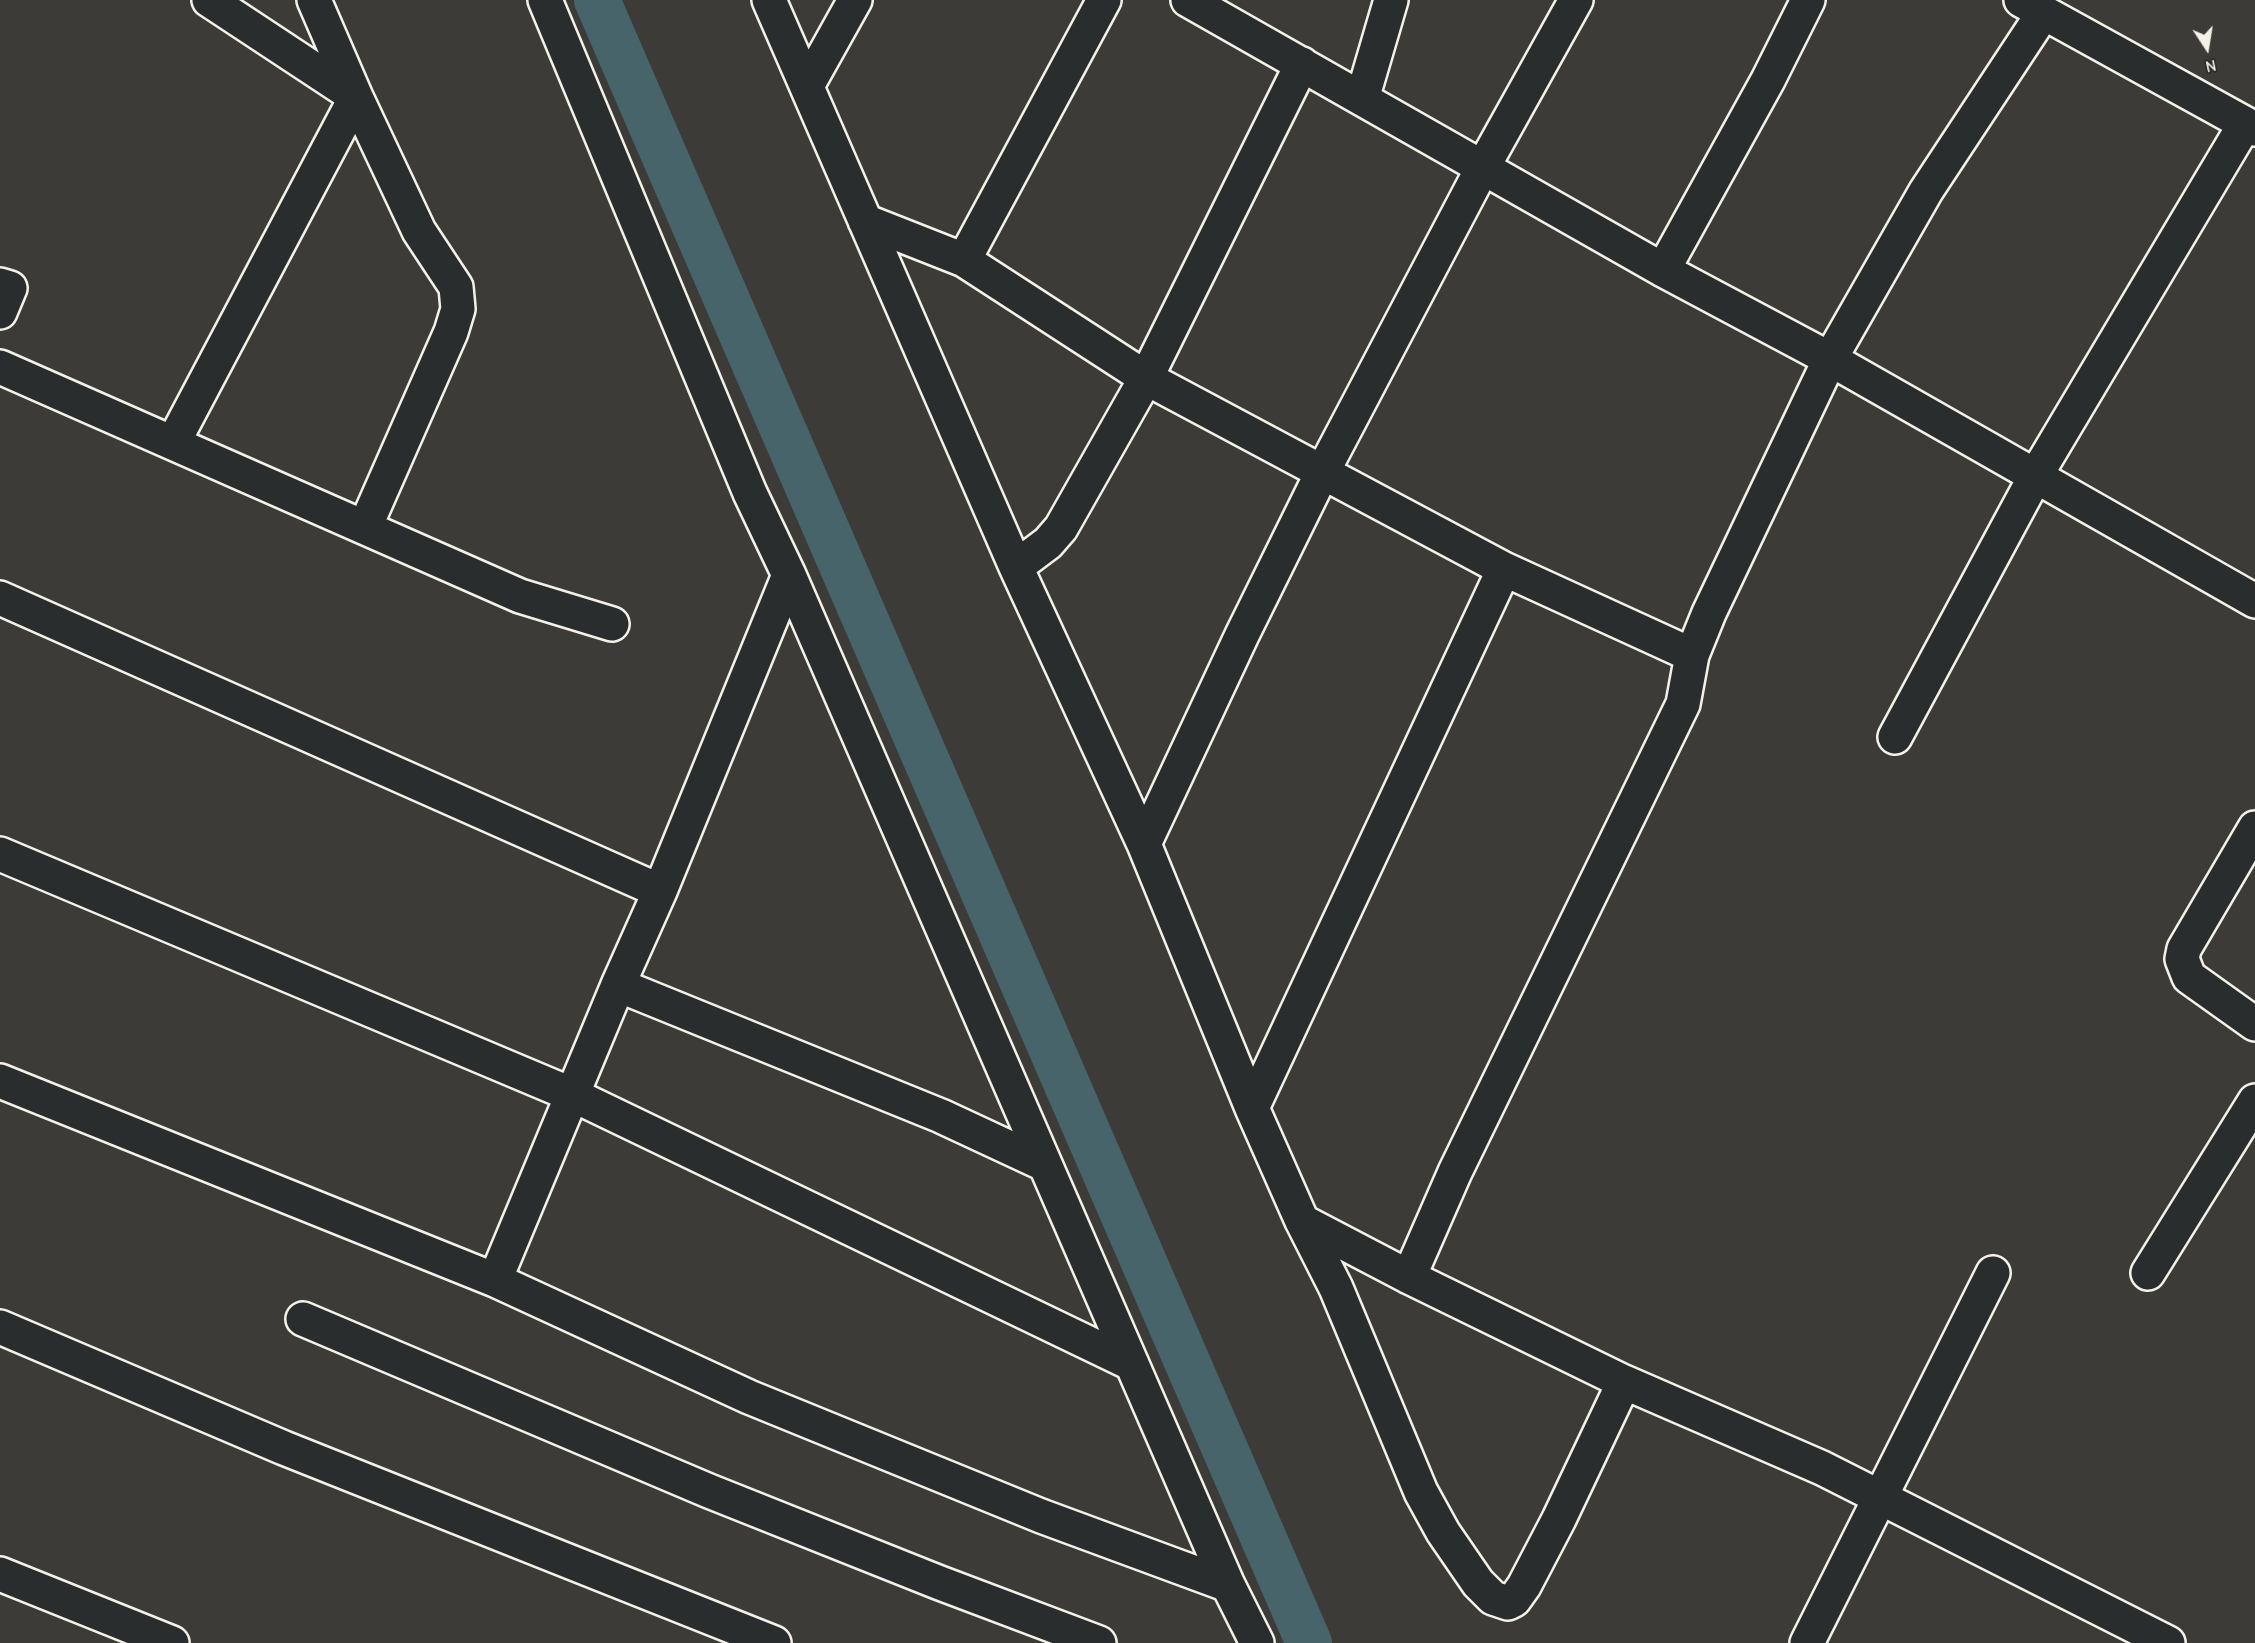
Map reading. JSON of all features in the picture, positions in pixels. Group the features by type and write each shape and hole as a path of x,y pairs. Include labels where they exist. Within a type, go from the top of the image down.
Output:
{"street":[{"path":"209,0 356,97"},
{"path":"314,0 356,97 419,231 456,287 458,309 451,332 365,527"},
{"path":"545,0 750,493 789,575 1228,1585 1257,1643"},
{"path":"769,0 1016,567 1144,844 1252,1108 1302,1221 1336,1288 1421,1492 1443,1532 1478,1583 1492,1598 1508,1603 1515,1600 1524,1586 1559,1519 1624,1382"},
{"path":"807,86 855,0"},
{"path":"964,260 1104,0"},
{"path":"1188,0 1663,270 1830,359 2036,475 2255,601"},
{"path":"1362,99 1391,0"},
{"path":"1144,844 1242,635 1323,473 1483,166 1576,0"},
{"path":"1663,270 1768,80 1808,0"},
{"path":"1409,1277 1455,1172 1683,704 1692,655 1709,614 1830,359 2032,6 2250,127 2036,475 1895,737"},
{"path":"1016,567 1048,543 1061,528 1146,378 1302,64"},
{"path":"173,443 356,97"},
{"path":"865,220 964,260 1146,378 1504,569 1692,655"},
{"path":"0,285 10,288 0,312"},
{"path":"0,367 520,596 612,624"},
{"path":"1252,1108 1504,569"},
{"path":"495,1280 660,891 789,575"},
{"path":"0,598 660,891"},
{"path":"2255,828 2184,949 2182,959 2189,977 2255,1024"},
{"path":"0,854 573,1095 1132,1364"},
{"path":"618,986 941,1116 1044,1164"},
{"path":"0,1081 495,1280 749,1397 1041,1516 1228,1585"},
{"path":"2148,1273 2255,1101"},
{"path":"1302,1221 1409,1277 1624,1382 1822,1468 2168,1643"},
{"path":"1807,1643 1993,1273"},
{"path":"303,1319 709,1491 940,1583 1100,1643"},
{"path":"0,1327 284,1448 774,1643"},
{"path":"0,1574 172,1643"}],"waterway":[{"path":"597,0 1309,1643"}]}
